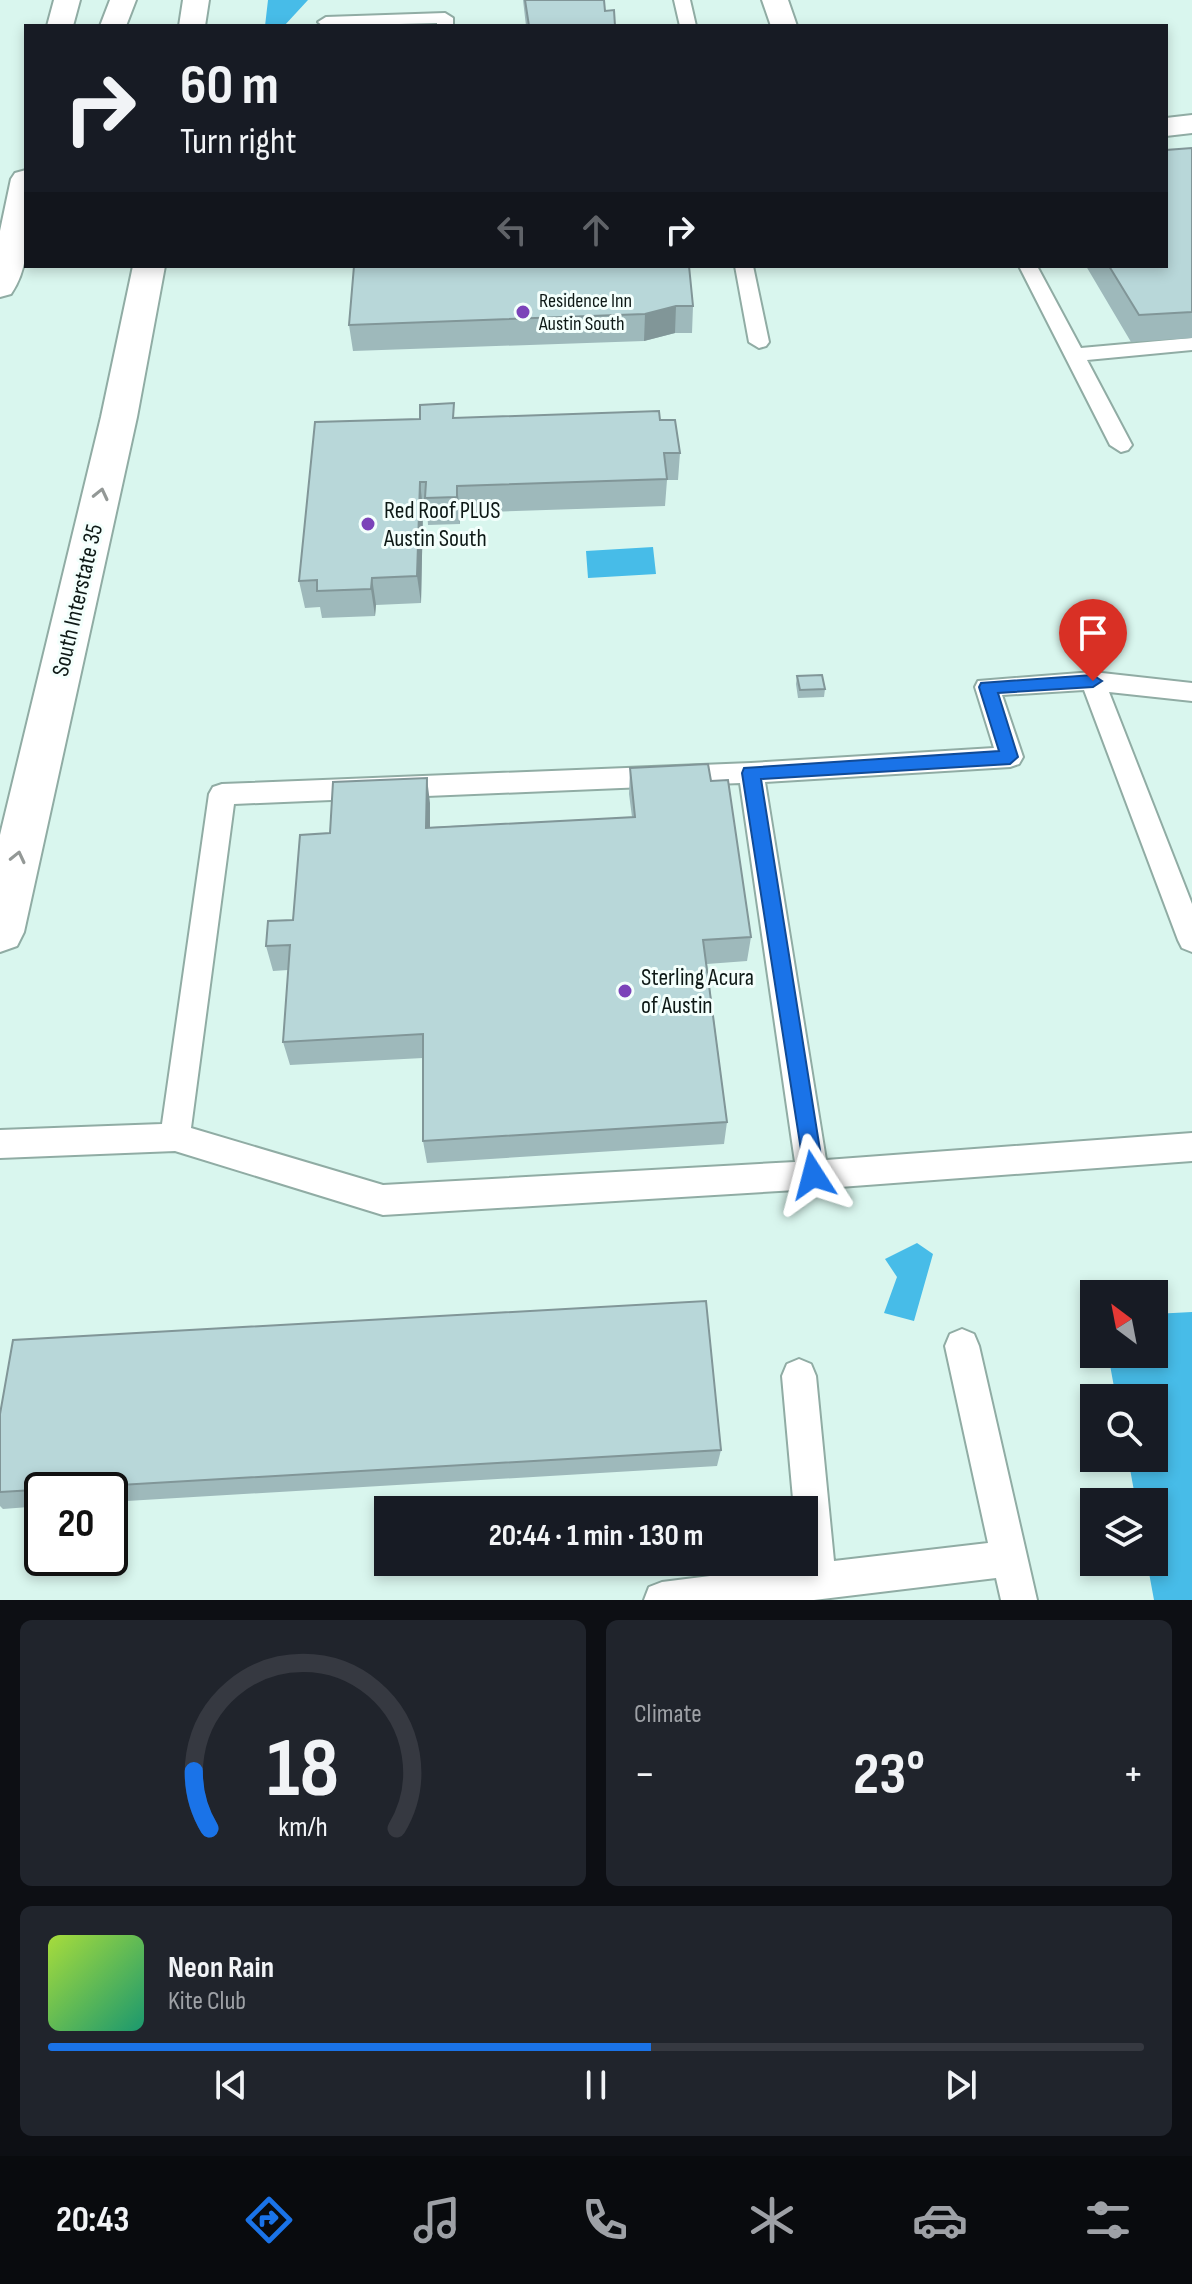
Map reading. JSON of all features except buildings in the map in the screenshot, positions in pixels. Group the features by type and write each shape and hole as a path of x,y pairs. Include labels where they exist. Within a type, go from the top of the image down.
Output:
{"main road":[{"path":"61,24 67,0"},
{"path":"114,24 123,0"},
{"path":"192,24 196,0"},
{"path":"775,0 783,24"},
{"path":"1168,127 1192,124"},
{"path":"0,287 20,230 24,196"},
{"name":"South Interstate 35","path":"0,932 116,432 149,268"}],"lane":[{"path":"329,0 324,24 445,18 445,24"},
{"path":"682,0 688,24"},
{"path":"744,268 759,342"},
{"path":"1029,268 1121,445"},
{"path":"1073,355 1192,344"},
{"path":"175,1137 222,794 751,773 1010,757 987,687 1093,681 1192,692"},
{"path":"1093,681 1192,940"},
{"path":"751,773 813,1175"},
{"path":"0,1144 175,1137 383,1200 813,1175 1192,1147"},
{"path":"962,1346 1019,1600"},
{"path":"799,1376 818,1581"},
{"path":"662,1600 1011,1558"}],"water":[{"path":"268,0 308,0 286,24 265,24"},
{"path":"653,547 656,574 588,578 586,551"},
{"path":"917,1243 933,1254 914,1321 884,1313 897,1277 885,1259"},
{"path":"1192,1312 1192,1600 1154,1600 1150,1576 1168,1576 1168,1488 1133,1488 1131,1472 1168,1472 1168,1384 1113,1384 1111,1368 1168,1368 1168,1313"}],"place":[{"name":"Residence Inn Austin South","path":"523,312"},
{"name":"Red Roof PLUS Austin South","path":"368,524"},
{"name":"Sterling Acura of Austin","path":"625,991"}],"route":[{"path":"813,1175 751,773 1010,757 987,687 1093,681"}]}
